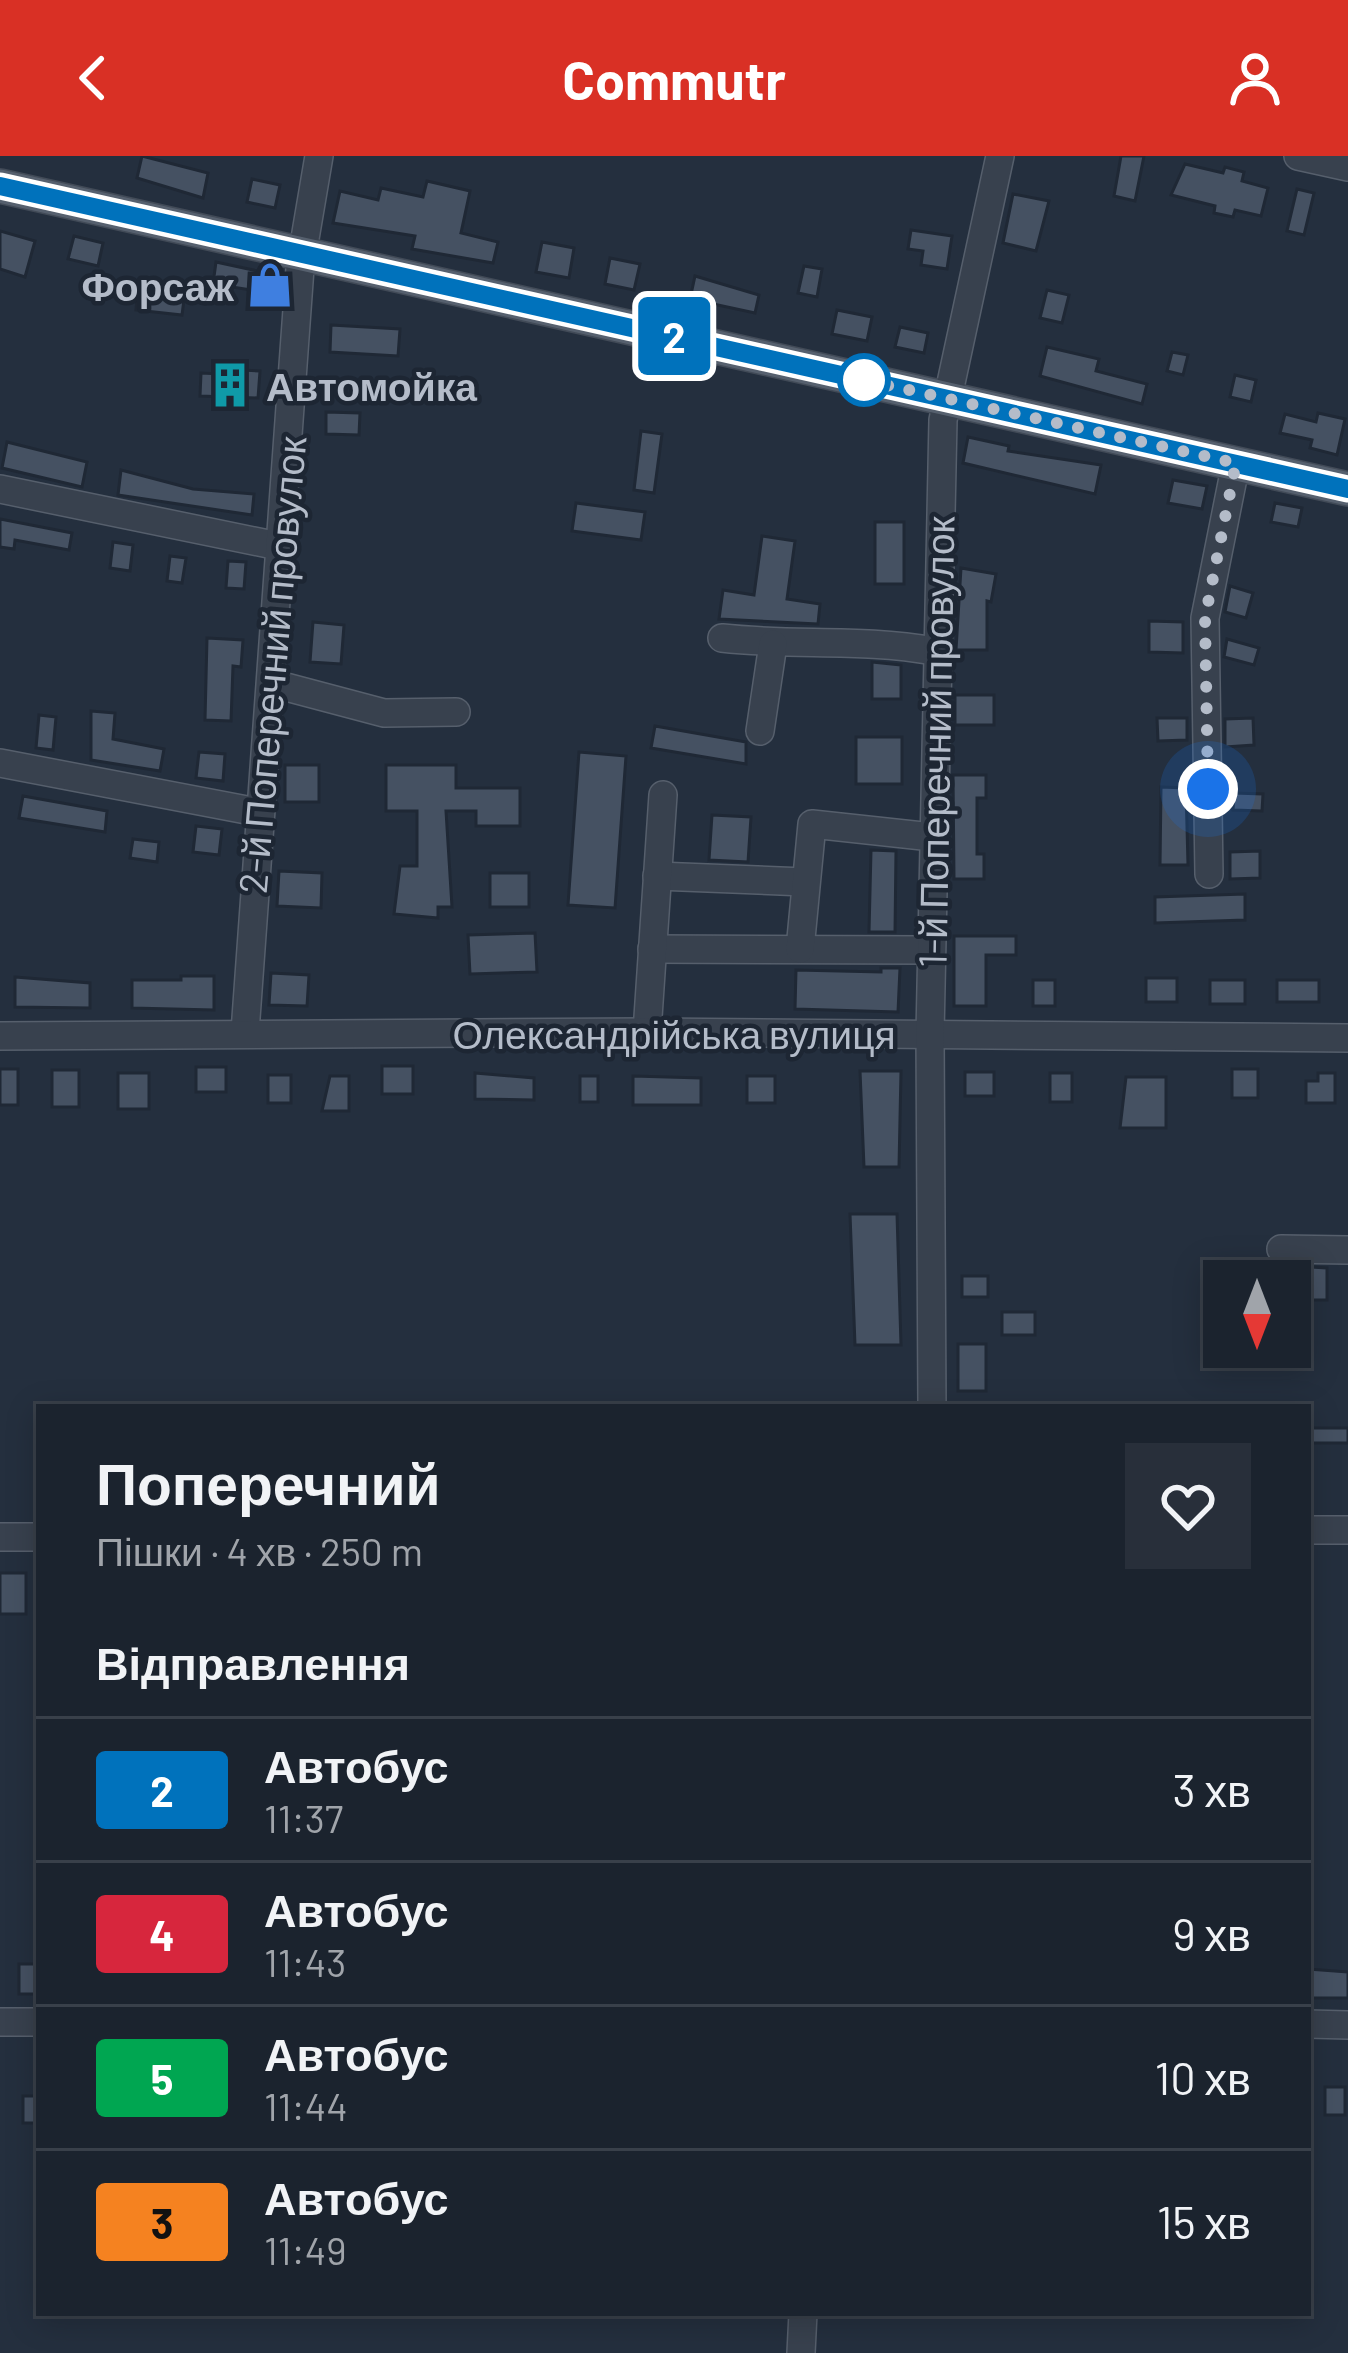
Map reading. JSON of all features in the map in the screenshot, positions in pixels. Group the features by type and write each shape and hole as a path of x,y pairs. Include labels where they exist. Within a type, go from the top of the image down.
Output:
{"main road":[{"path":"0,186 1348,489"}],"street":[{"name":"2-й Поперечний провулок","path":"245,1032 257,812 283,547 302,252 320,156"},
{"name":"1-й Поперечний провулок","path":"932,1404 934,651 948,399 1000,156"},
{"path":"1298,156 1348,167"},
{"path":"1209,874 1205,618 1236,463"},
{"path":"0,489 283,547"},
{"path":"722,638 773,644 841,641 934,651"},
{"path":"760,731 773,644"},
{"path":"271,683 384,713 456,712"},
{"path":"0,763 257,812"},
{"path":"647,1032 663,795"},
{"path":"800,949 812,824 932,837"},
{"path":"657,876 805,882"},
{"path":"652,949 931,950"},
{"name":"Олександрійська вулиця","path":"0,1036 647,1032 1348,1038"},
{"path":"1281,1249 1348,1250"},
{"path":"1311,1530 1348,1530"},
{"path":"0,1537 36,1537"},
{"path":"0,2023 36,2023"},
{"path":"1311,2024 1348,2025"},
{"path":"801,2353 803,2316"}],"building":[{"path":"142,156 208,173 203,198 137,178"},
{"path":"1121,156 1144,156 1135,201 1114,196"},
{"path":"1185,164 1223,173 1225,167 1244,172 1242,181 1268,188 1261,216 1235,210 1233,217 1214,213 1215,206 1171,195"},
{"path":"252,179 280,185 275,208 247,202"},
{"path":"427,181 470,191 461,233 498,242 493,263 412,249 415,236 333,223 340,191 378,200 381,188 423,197"},
{"path":"1297,189 1314,193 1304,235 1287,231"},
{"path":"1013,194 1049,201 1036,251 1003,243"},
{"path":"911,230 952,236 947,269 921,265 923,251 908,249"},
{"path":"0,231 35,241 25,277 0,269"},
{"path":"74,236 103,243 98,266 68,259"},
{"path":"542,242 574,248 569,278 536,272"},
{"path":"610,258 640,264 634,290 605,284"},
{"path":"216,262 281,276 279,305 256,302 258,291 213,284"},
{"path":"804,266 822,269 817,297 798,293"},
{"path":"695,276 759,295 755,313 690,299"},
{"path":"138,286 185,292 182,315 136,310"},
{"path":"1047,290 1069,295 1062,323 1040,318"},
{"path":"837,310 872,317 867,341 832,334"},
{"path":"331,325 400,329 398,356 330,352"},
{"path":"900,327 928,333 924,353 895,347"},
{"path":"1047,347 1099,359 1096,371 1147,384 1142,404 1040,376"},
{"path":"1172,352 1188,355 1183,375 1167,371"},
{"name":"Автомойка","path":"242,370 260,371 258,398 200,396 201,373 242,375"},
{"path":"1235,375 1256,380 1251,402 1230,397"},
{"path":"326,412 360,413 359,435 326,434"},
{"path":"1318,413 1345,419 1337,455 1310,448 1312,440 1280,433 1285,414 1316,422"},
{"path":"641,431 662,434 654,493 634,490"},
{"path":"968,437 1009,446 1008,451 1101,465 1095,494 963,463"},
{"path":"7,442 87,462 82,487 2,468"},
{"path":"121,470 193,489 254,494 252,515 118,495"},
{"path":"1173,480 1207,486 1202,509 1168,503"},
{"path":"576,503 645,512 641,540 572,531"},
{"path":"1275,503 1302,508 1298,527 1271,522"},
{"path":"0,519 72,533 69,550 15,540 14,549 0,547"},
{"path":"875,522 904,522 904,584 875,584"},
{"path":"762,536 795,541 787,599 820,604 818,624 719,619 723,590 754,595"},
{"path":"113,542 133,545 130,571 110,568"},
{"path":"170,556 186,558 182,583 167,581"},
{"path":"228,561 246,562 244,589 226,588"},
{"path":"961,568 996,574 991,602 987,601 987,650 956,650"},
{"path":"1230,586 1253,593 1246,618 1225,612"},
{"path":"1149,621 1183,622 1183,653 1149,652"},
{"path":"313,622 344,625 341,664 310,662"},
{"path":"207,638 243,640 241,667 233,666 231,721 205,720"},
{"path":"1227,639 1259,648 1254,665 1224,657"},
{"path":"872,662 901,665 901,699 872,699"},
{"path":"955,695 994,695 994,725 955,725"},
{"path":"91,711 115,713 113,739 164,749 160,771 91,760"},
{"path":"39,715 56,717 53,750 36,748"},
{"path":"1157,718 1187,718 1187,740 1158,741"},
{"path":"1253,718 1254,745 1225,747 1225,719"},
{"path":"655,726 746,742 746,764 651,748"},
{"path":"856,737 902,737 902,784 856,784"},
{"path":"199,752 225,754 223,781 196,778"},
{"path":"579,752 626,756 615,908 568,905"},
{"path":"285,765 319,765 319,802 285,802"},
{"path":"386,765 456,765 456,788 520,788 520,826 476,826 476,811 446,811 452,907 438,907 438,918 394,914 400,866 417,866 417,811 386,811"},
{"path":"953,775 986,775 986,798 977,798 977,854 984,854 984,879 954,879"},
{"path":"1161,787 1186,788 1188,865 1160,865"},
{"path":"1234,793 1263,794 1262,811 1233,810"},
{"path":"23,796 107,811 105,832 19,818"},
{"path":"712,815 751,817 748,862 709,860"},
{"path":"196,826 222,829 219,855 193,852"},
{"path":"133,839 159,842 157,862 130,858"},
{"path":"871,850 896,851 895,932 869,932"},
{"path":"1260,851 1260,878 1230,879 1230,852"},
{"path":"279,871 322,873 321,908 277,906"},
{"path":"490,873 529,873 529,907 490,907"},
{"path":"1245,894 1245,920 1155,923 1155,897"},
{"path":"535,933 537,972 470,974 468,935"},
{"path":"954,936 1016,936 1016,955 986,955 986,1006 954,1006"},
{"path":"881,968 900,968 898,1012 795,1009 796,970 881,972"},
{"path":"271,973 309,975 307,1006 269,1005"},
{"path":"181,976 214,976 214,1010 132,1008 132,980 181,980"},
{"path":"15,977 90,983 90,1008 15,1007"},
{"path":"1146,978 1177,978 1177,1002 1146,1002"},
{"path":"1033,980 1055,980 1055,1006 1033,1006"},
{"path":"1210,980 1245,980 1245,1004 1210,1004"},
{"path":"1277,980 1319,980 1319,1002 1277,1002"},
{"path":"382,1066 413,1066 413,1094 382,1094"},
{"path":"196,1067 226,1067 226,1092 196,1092"},
{"path":"0,1069 18,1069 18,1105 0,1105"},
{"path":"1232,1069 1258,1069 1258,1098 1232,1098"},
{"path":"52,1070 79,1070 79,1107 52,1107"},
{"path":"860,1071 901,1071 899,1167 864,1167"},
{"path":"965,1072 994,1072 994,1096 965,1096"},
{"path":"118,1073 149,1073 149,1109 118,1109"},
{"path":"475,1073 534,1078 534,1100 475,1099"},
{"path":"1050,1073 1072,1073 1072,1102 1050,1102"},
{"path":"1318,1073 1335,1073 1335,1103 1306,1103 1306,1081 1318,1081"},
{"path":"268,1075 291,1075 291,1103 268,1103"},
{"path":"330,1076 349,1076 349,1111 322,1111"},
{"path":"580,1076 598,1076 598,1102 580,1102"},
{"path":"633,1076 701,1078 701,1105 633,1105"},
{"path":"747,1076 775,1076 775,1103 747,1103"},
{"path":"1126,1077 1166,1077 1166,1128 1120,1128"},
{"path":"850,1214 897,1214 901,1345 855,1345"},
{"path":"1311,1267 1327,1268 1327,1300 1311,1300"},
{"path":"962,1276 988,1276 988,1297 962,1297"},
{"path":"1002,1312 1035,1312 1035,1335 1002,1335"},
{"path":"958,1344 986,1344 986,1391 958,1391"},
{"path":"1311,1428 1348,1428 1348,1443 1311,1443"},
{"path":"0,1573 26,1573 26,1614 0,1614"},
{"path":"19,1964 36,1964 36,1994 19,1994"},
{"path":"1311,1969 1348,1972 1348,1998 1311,1998"},
{"path":"1325,2087 1345,2087 1345,2115 1325,2115"},
{"path":"23,2096 36,2096 36,2123 23,2123"}],"bus line":[{"name":"2","path":"0,186 1348,489"}],"place":[{"name":"Форсаж","path":"270,285"},
{"name":"Автомойка","path":"230,385"}],"route":[{"path":"864,380 855,378 1236,463 1205,618 1208,789"}]}
